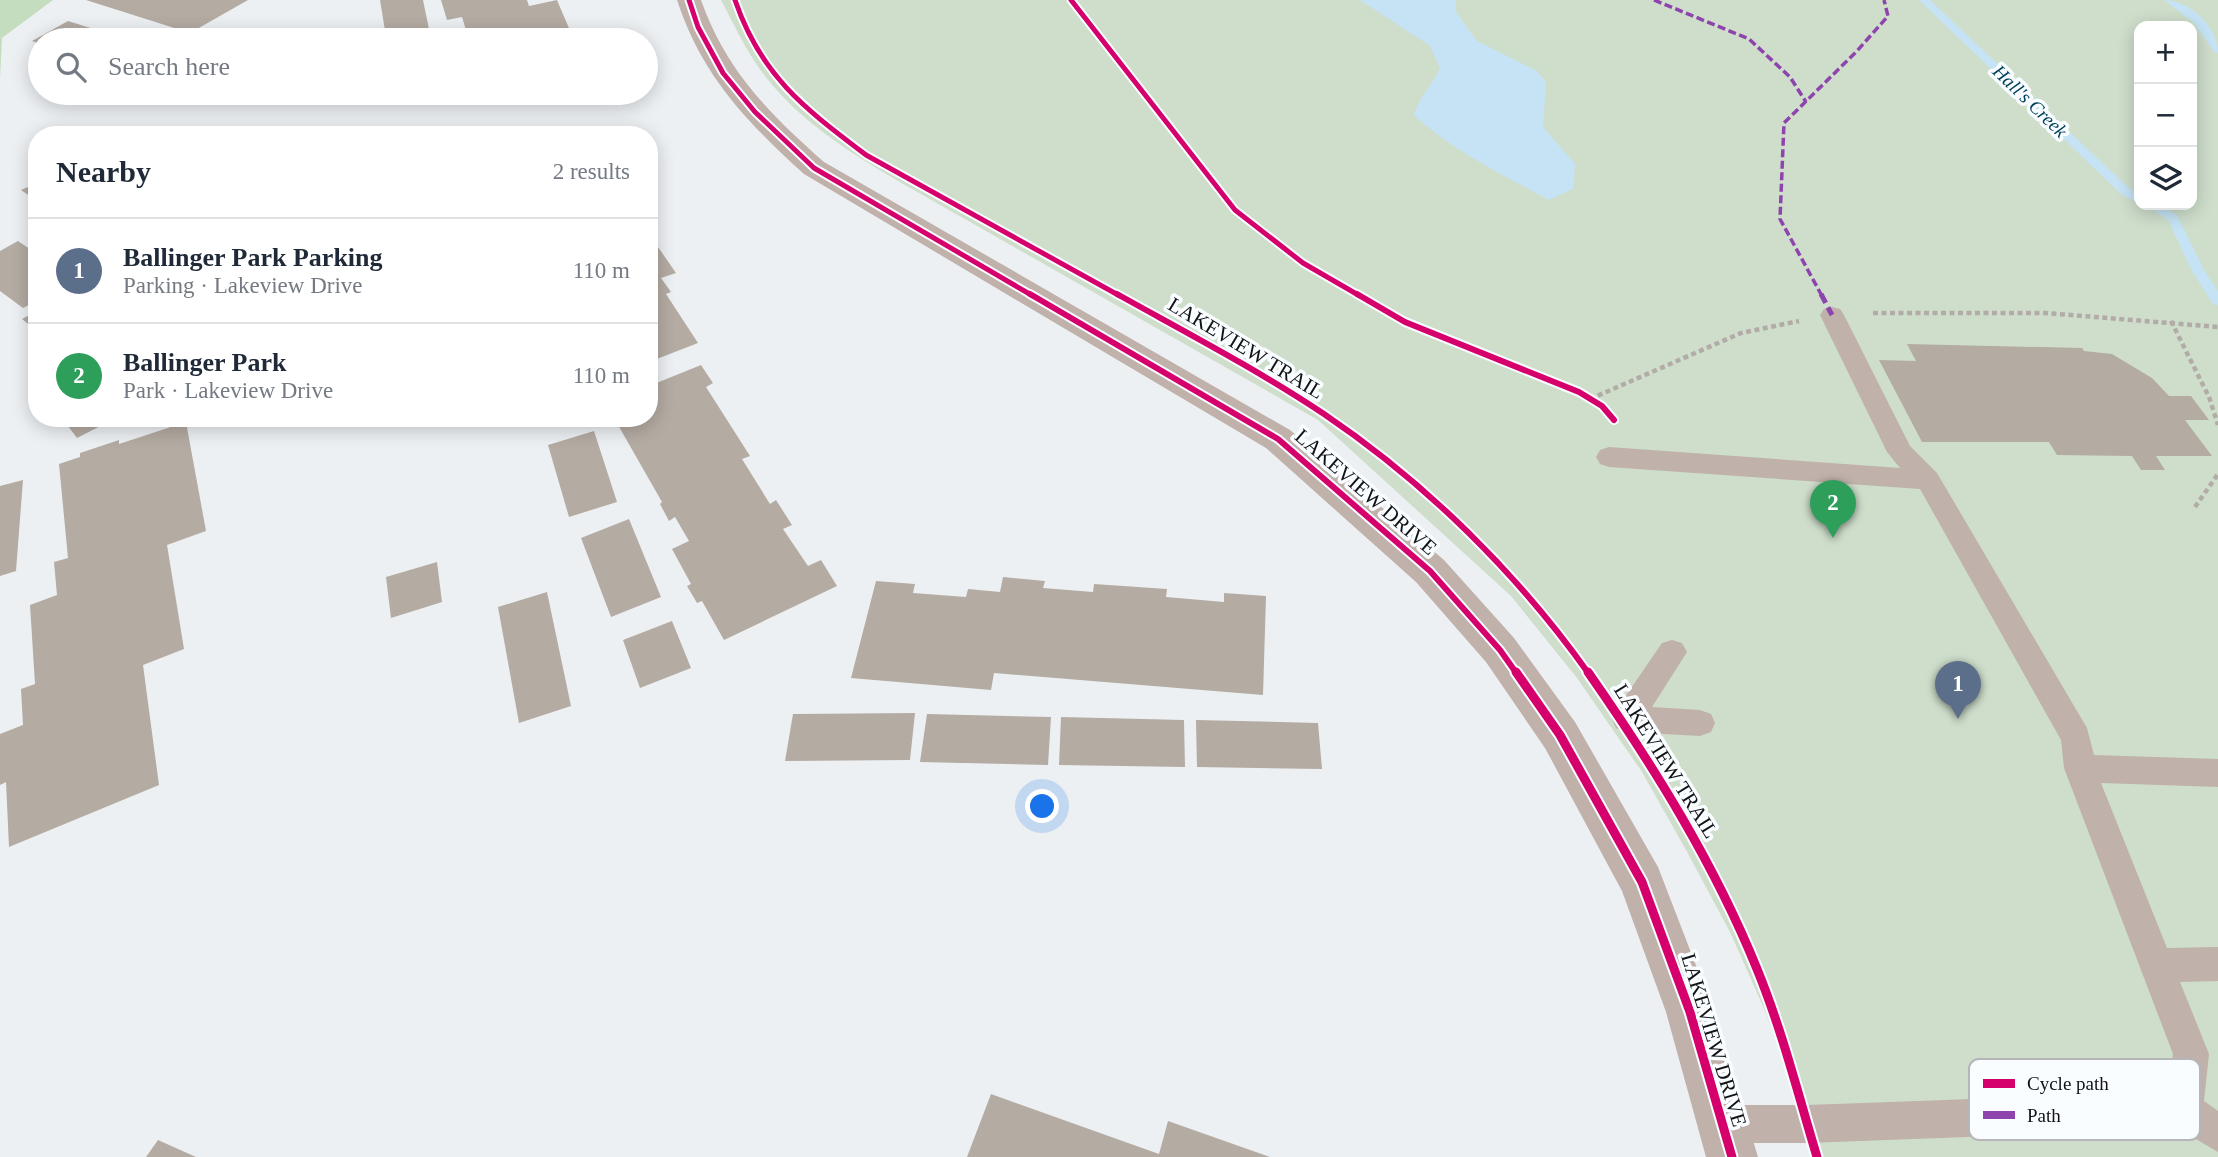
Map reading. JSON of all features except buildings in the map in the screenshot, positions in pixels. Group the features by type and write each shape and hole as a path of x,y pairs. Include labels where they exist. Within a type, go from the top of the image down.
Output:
{"street":[{"name":"LAKEVIEW DRIVE","path":"690,0 708,50 731,87 768,127 814,168 1278,439 1430,571 1500,650 1560,735 1642,882 1690,1012 1727,1141"}],"lane":[{"path":"1832,315 1900,452 1928,480 2076,738 2080,768 2192,1054 2191,1059"},
{"path":"1609,457 1928,480"},
{"path":"1672,652 1627,719 1700,723"},
{"path":"2080,768 2218,773"},
{"path":"2155,965 2218,964"},
{"path":"1727,1141 1807,1125 1969,1119"},
{"path":"2200,1121 2218,1133"}],"path":[{"path":"2062,314 2218,327"},
{"path":"2171,321 2208,397 2218,425"},
{"path":"1579,393 1602,406"},
{"path":"2195,507 2218,474"}],"green space":[{"path":"0,0 53,0 2,38 0,80"},
{"path":"721,0 2218,0 2218,1157 1819,1157 1766,1013 1730,932 1686,850 1642,772 1577,678 1511,596 1318,420 898,181 819,129 801,115 769,81 750,54"}],"water":[{"path":"1360,0 1456,0 1456,12 1477,41 1537,71 1546,82 1543,127 1575,164 1573,189 1549,200 1462,151 1414,115 1440,68 1430,46"}],"waterway":[{"name":"Hall's Creek","path":"1924,0 2126,192 2134,196"},
{"path":"2169,0 2198,20 2218,50"},
{"name":"Hall's Creek","path":"2160,210 2173,218 2198,271 2218,301"}],"marked path":[{"path":"1654,0 1749,39 1790,77 1806,102"},
{"path":"1832,315 1780,219 1784,123 1857,51 1888,16 1884,0"}],"cycle path":[{"path":"689,0 698,27 723,73 755,112 814,168 1278,439 1430,571 1500,650 1560,735 1642,882 1690,1012 1732,1157"},
{"name":"LAKEVIEW TRAIL","path":"735,0 752,44 767,66 792,94 866,155 1201,340 1294,395 1354,435 1417,486 1476,541 1531,601 1582,664 1673,800 1712,872 1758,970 1777,1023 1817,1157"},
{"path":"1071,0 1235,210 1303,263 1405,322 1579,392 1602,406 1614,420"}],"place":[{"name":"Ballinger Park","path":"1833,538"},
{"name":"Ballinger Park Parking","path":"1958,719"}]}
